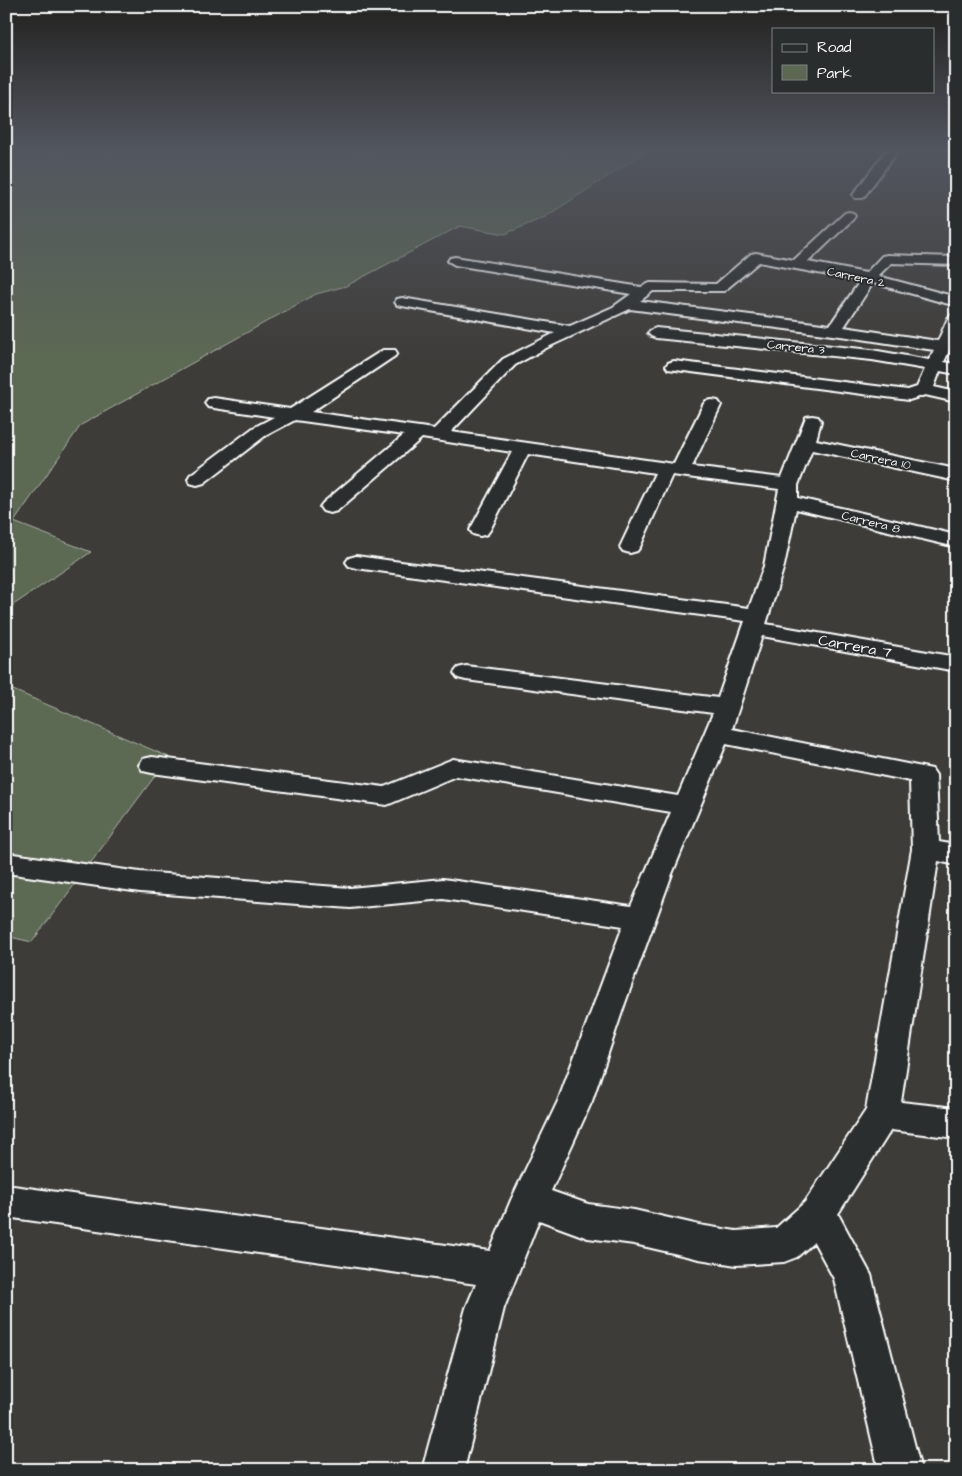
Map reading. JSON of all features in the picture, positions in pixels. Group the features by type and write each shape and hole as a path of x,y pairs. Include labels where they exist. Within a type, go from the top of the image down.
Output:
{"street":[{"path":"797,265 844,221"},
{"name":"Carrera 2","path":"719,288 756,257 868,278 956,302"},
{"path":"834,330 868,278 887,259 956,261"},
{"path":"455,261 645,292"},
{"path":"438,435 509,362 618,310 650,287 719,288"},
{"path":"703,313 710,298 719,288"},
{"path":"402,302 572,331"},
{"path":"628,304 834,330 943,347"},
{"path":"924,390 956,318"},
{"name":"Carrera 3","path":"656,333 862,354 956,369"},
{"path":"197,479 260,432 292,416 389,353"},
{"path":"674,366 882,393 909,395 924,390 956,397"},
{"name":"Carrera 8","path":"214,403 292,416 418,432 673,470 788,493 956,541"},
{"path":"630,547 712,405"},
{"path":"330,507 418,432"},
{"name":"Carrera 10","path":"788,493 809,432 956,474"},
{"path":"480,530 522,449"},
{"path":"443,1470 485,1308 529,1200 575,1101 641,918 723,721 774,566 788,493"},
{"name":"Carrera 7","path":"356,562 755,622 956,664"},
{"path":"466,673 723,721 923,775 941,852 882,1114 818,1214 784,1245 736,1248 699,1242 634,1227 588,1221 529,1200"},
{"path":"152,765 387,796 453,767 688,806"},
{"path":"6,863 140,882 350,898 444,889 641,918"},
{"path":"882,1114 956,1123"},
{"path":"6,1201 501,1270"},
{"path":"818,1214 852,1275 876,1366 900,1470"}],"green space":[{"path":"6,221 536,221 505,234 460,226 346,286 316,294 81,425 14,522 91,552 6,610"},
{"path":"6,687 169,757 32,942 6,936"}]}
